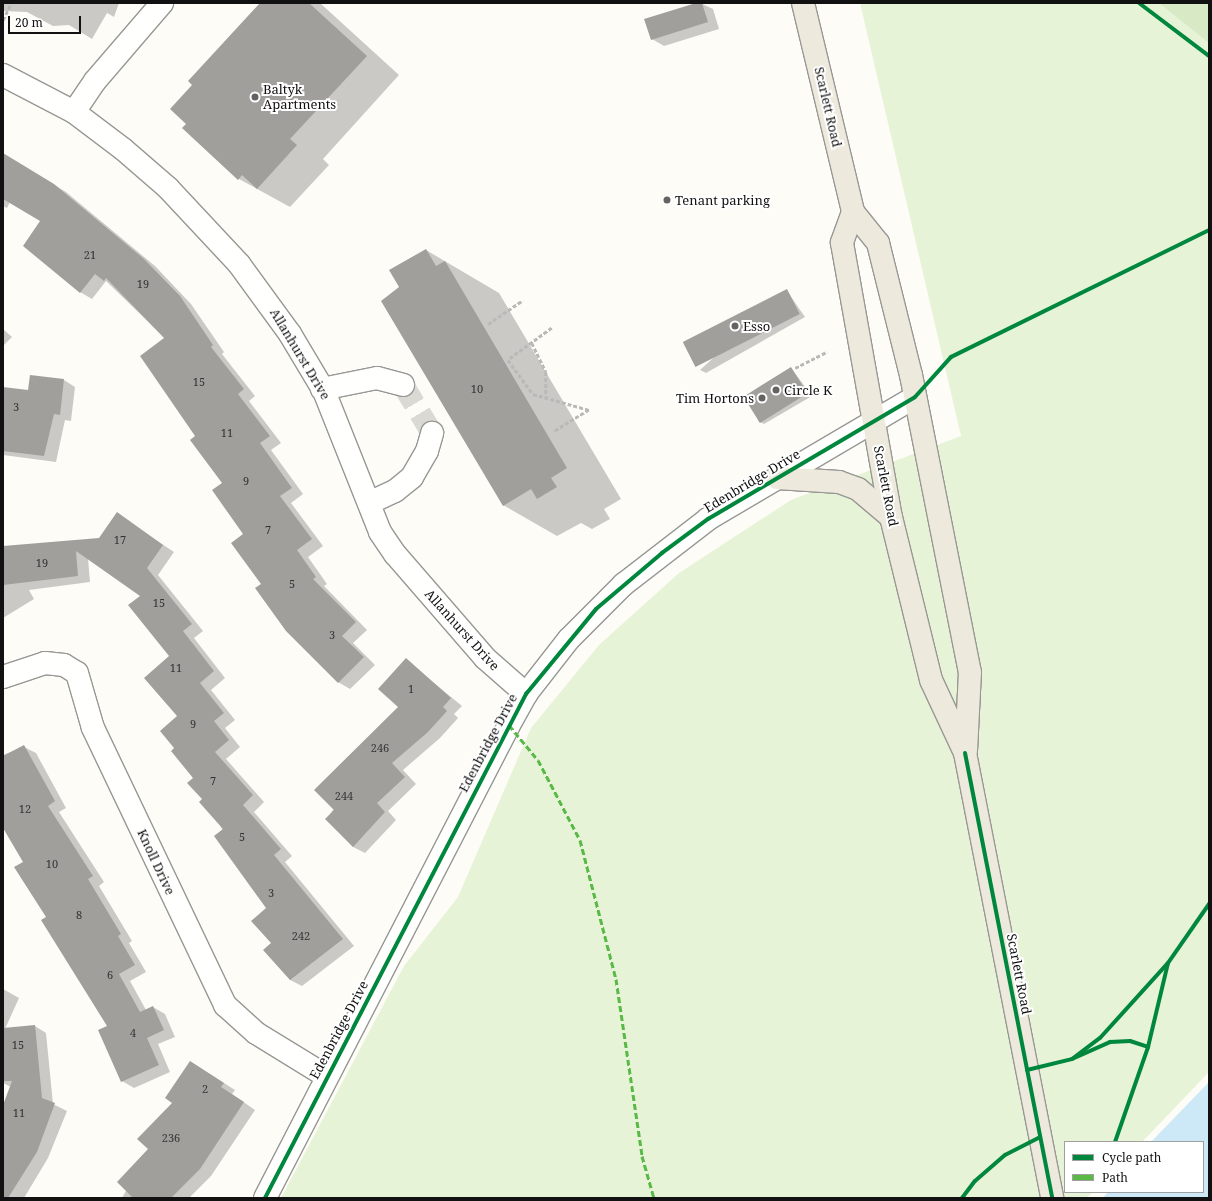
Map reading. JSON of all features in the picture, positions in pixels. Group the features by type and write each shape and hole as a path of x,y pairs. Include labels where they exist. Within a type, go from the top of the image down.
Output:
{"main road":[{"name":"Scarlett Road","path":"804,3 853,212 878,243 915,397 970,672 965,753"},
{"name":"Scarlett Road","path":"853,212 842,243 892,517 931,680 965,753 1052,1198"},
{"path":"777,478 839,482 858,489 892,517"}],"street":[{"path":"74,112 95,81 162,3"},
{"name":"Allanhurst Drive","path":"3,75 74,112 146,168 206,227 270,304 322,389 380,532 395,554 485,658 526,694"},
{"path":"322,389 377,378 403,385"},
{"name":"Edenbridge Drive","path":"265,1198 326,1076 526,694 569,639 624,584 708,519 874,423 915,397"},
{"path":"369,503 395,491 412,477 427,451 432,433"},
{"name":"Knoll Drive","path":"3,677 45,663 64,665 77,673 93,728 225,1005 256,1033 326,1076"}],"path":[{"path":"3,20 10,3"},
{"path":"488,324 523,300"},
{"path":"552,328 508,360 533,394 589,410 553,432"},
{"path":"532,343 546,372 546,398"},
{"path":"795,368 827,352"}],"green space":[{"path":"860,3 1209,3 1209,1072 1143,1141 1064,1141 1064,1193 1092,1193 1086,1198 281,1198 404,966 458,897 531,728 599,645 679,573 791,500 961,436"},
{"path":"1159,3 1209,3 1209,43"}],"water":[{"path":"1209,1082 1209,1198 1103,1198 1107,1193 1204,1193 1204,1141 1152,1141"}],"building":[{"name":"Baltyk Apartments","path":"260,3 309,3 367,56 290,139 297,145 257,189 242,175 238,180 182,128 186,124 170,109 192,85 188,81"},
{"path":"696,3 702,3 708,22 651,40 644,19"},
{"path":"3,153 54,184 144,259 180,296 213,345 211,347 244,389 238,394 270,436 260,443 292,488 280,496 312,539 297,550 316,577 313,579 356,622 342,636 364,657 338,683 286,631 255,588 261,584 231,543 243,534 212,490 222,483 190,440 195,436 140,356 164,338 106,278 104,281 95,274 80,293 23,246 40,221 3,199"},
{"path":"426,249 436,266 445,261 567,468 551,478 557,487 537,499 531,489 503,506 381,301 399,287 389,270"},
{"path":"787,289 800,314 695,367 683,342"},
{"path":"791,367 807,393 760,423 744,397"},
{"path":"30,375 64,379 60,415 54,414 44,456 3,451 3,387 28,390"},
{"path":"117,512 163,545 147,568 192,624 183,631 214,671 200,683 224,713 214,721 229,740 215,752 253,795 243,805 281,849 274,855 343,939 290,980 263,950 271,943 251,921 266,908 214,836 223,829 199,802 202,799 187,783 193,778 171,751 174,748 160,731 177,716 144,678 169,656 128,605 140,596 76,551 78,576 3,585 3,546 99,538"},
{"path":"406,658 451,698 443,707 447,711 428,732 392,763 405,777 377,803 385,812 353,847 325,819 334,810 314,790 398,707 378,689"},
{"path":"24,745 55,801 48,806 93,876 88,879 121,934 118,936 135,965 119,974 140,1012 153,1006 164,1030 147,1038 159,1065 121,1082 98,1030 107,1026 41,920 46,917 14,867 23,862 3,828 3,756"},
{"path":"35,1025 42,1098 55,1103 37,1152 8,1198 3,1198 3,1105 12,1081 3,1081 3,1028"},
{"path":"190,1061 224,1083 221,1087 244,1102 200,1169 171,1198 133,1198 117,1182 148,1149 137,1139 172,1103 165,1098"}],"tunnel":[{"path":"403,385 432,433"}],"marked path":[{"path":"509,725 538,760 580,840 616,979 642,1156 654,1198"}],"cycle path":[{"path":"1139,3 1209,56"},
{"path":"265,1198 526,694 596,609 662,553 708,519 915,397 951,357 1209,230"},
{"path":"965,753 1052,1198"},
{"path":"1115,1141 1148,1047 1168,963 1209,904"},
{"path":"1072,1059 1100,1038 1168,963"},
{"path":"1027,1070 1072,1059 1110,1042 1130,1041 1148,1047"},
{"path":"962,1198 975,1181 1005,1155 1040,1137"}],"place":[{"name":"Baltyk Apartments","path":"255,97"},
{"name":"Tenant parking","path":"667,200"},
{"name":"Esso","path":"735,326"},
{"name":"Circle K","path":"776,390"},
{"name":"Tim Hortons","path":"762,398"}]}
